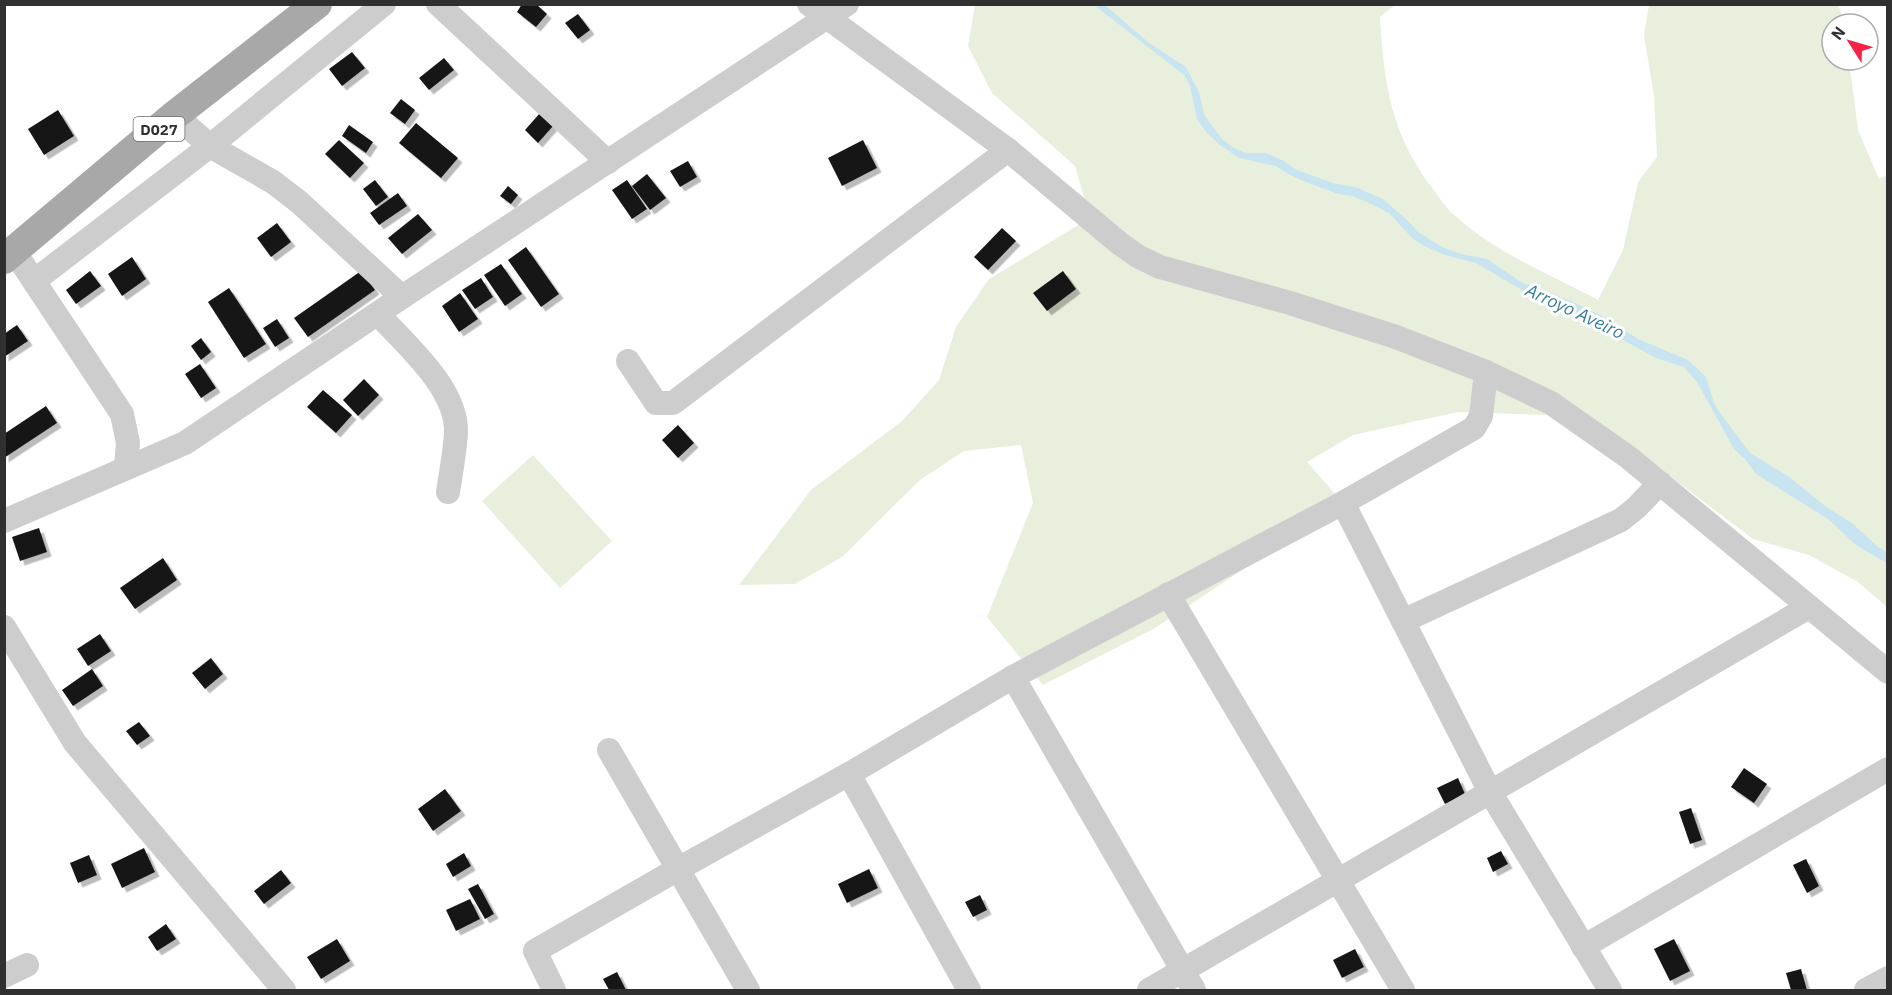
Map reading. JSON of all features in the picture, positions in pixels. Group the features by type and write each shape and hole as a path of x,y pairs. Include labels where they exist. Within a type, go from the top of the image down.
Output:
{"main road":[{"name":"D027","path":"9,255 175,115 317,4"}],"street":[{"path":"34,281 210,146 384,4"},
{"path":"438,4 608,162"},
{"path":"4,521 185,443 608,162 818,11 847,4"},
{"path":"818,11 1008,150 1119,243 1139,257 1160,267 1290,303 1396,337 1486,372 1551,403 1628,457 1887,672"},
{"path":"175,115 210,146 273,182 299,202 402,297"},
{"path":"628,361 656,403 673,403 1008,150"},
{"path":"9,255 34,281 122,414 128,443 126,467"},
{"path":"378,314 440,383 452,405 456,430 448,492"},
{"path":"554,990 535,951 849,774 1013,677 1343,503 1474,428 1481,417 1486,372"},
{"path":"1403,621 1621,520 1660,483"},
{"path":"1343,503 1490,792 1610,990"},
{"path":"1168,594 1403,990"},
{"path":"1149,990 1189,981 1338,881 1809,607"},
{"path":"4,627 75,743 284,990"},
{"path":"1013,677 1189,981"},
{"path":"609,750 748,990"},
{"path":"1583,947 1887,769"},
{"path":"849,774 969,990"},
{"path":"4,976 27,965"},
{"path":"1866,990 1887,978"}],"green space":[{"path":"975,5 1395,5 1380,17 1387,87 1399,129 1419,169 1447,208 1469,228 1522,262 1598,300 1623,250 1638,182 1657,157 1654,96 1644,35 1649,5 1838,5 1841,12 1820,12 1820,72 1851,72 1858,130 1879,179 1887,175 1887,607 1858,582 1809,555 1753,539 1630,446 1557,413 1545,415 1458,412 1353,435 1307,462 1343,503 1155,628 1043,685 987,617 1033,503 1021,445 964,451 920,480 842,557 795,584 739,585 811,490 902,421 939,380 956,327 989,279 1090,218 1075,166 992,93 968,46"},
{"path":"533,455 612,541 560,588 482,501"}],"water":[{"name":"Arroyo Aveiro","path":"1094,5 1105,5 1149,43 1186,67 1199,92 1204,115 1222,139 1234,148 1246,153 1266,153 1297,170 1333,183 1355,187 1383,199 1418,232 1442,247 1461,254 1487,259 1521,282 1571,301 1606,318 1638,339 1688,360 1706,377 1714,403 1750,453 1788,476 1825,506 1853,524 1878,547 1887,552 1887,563 1856,544 1828,519 1756,474 1734,449 1697,382 1684,367 1656,358 1598,326 1532,296 1476,263 1445,255 1424,246 1413,239 1389,213 1367,202 1301,180 1276,166 1239,158 1207,133 1197,119 1190,86 1184,75"}],"building":[{"path":"522,4 536,4 547,14 536,27 517,12"},
{"path":"578,14 590,30 578,39 565,23"},
{"path":"352,52 365,68 342,86 329,69"},
{"path":"444,58 454,70 429,90 419,78"},
{"path":"401,99 415,110 405,124 390,113"},
{"path":"58,110 74,136 44,155 28,129"},
{"path":"540,113 553,126 538,143 525,130"},
{"path":"416,123 458,158 441,178 399,143"},
{"path":"349,125 373,142 366,153 342,136"},
{"path":"339,140 364,163 350,178 325,154"},
{"path":"863,140 877,168 842,186 828,158"},
{"path":"688,161 697,177 680,187 670,171"},
{"path":"647,174 666,198 650,210 632,186"},
{"path":"375,180 388,197 376,206 363,189"},
{"path":"627,180 647,209 632,219 612,190"},
{"path":"508,186 518,195 511,204 500,196"},
{"path":"398,193 407,206 379,225 370,213"},
{"path":"418,214 432,230 402,254 388,238"},
{"path":"277,223 291,242 271,257 257,238"},
{"path":"1002,228 1016,241 988,270 974,257"},
{"path":"526,247 559,294 541,307 508,260"},
{"path":"132,257 146,279 122,296 108,274"},
{"path":"501,264 522,294 505,306 484,275"},
{"path":"90,271 101,286 76,304 66,290"},
{"path":"361,271 375,290 308,337 294,318"},
{"path":"1063,271 1076,289 1047,311 1033,293"},
{"path":"481,278 493,297 475,309 462,290"},
{"path":"229,288 266,344 244,358 208,302"},
{"path":"460,293 478,319 459,332 442,306"},
{"path":"277,319 289,338 275,347 263,328"},
{"path":"17,325 28,341 4,357 4,334"},
{"path":"201,338 211,352 201,360 191,346"},
{"path":"200,364 216,388 201,398 185,374"},
{"path":"364,379 379,395 358,416 343,400"},
{"path":"323,390 352,415 336,433 307,407"},
{"path":"46,406 57,423 4,458 4,434"},
{"path":"678,425 694,443 678,458 662,440"},
{"path":"39,528 47,552 20,561 12,537"},
{"path":"163,558 177,580 135,609 120,588"},
{"path":"100,634 111,651 88,666 77,649"},
{"path":"211,658 223,674 205,689 192,673"},
{"path":"92,669 103,686 73,706 62,690"},
{"path":"139,722 150,736 137,745 126,731"},
{"path":"1744,768 1767,784 1754,803 1731,787"},
{"path":"1458,778 1465,794 1445,804 1437,788"},
{"path":"445,789 461,811 433,831 418,809"},
{"path":"1691,808 1702,840 1690,844 1679,812"},
{"path":"144,848 155,872 122,888 111,864"},
{"path":"1501,851 1508,864 1493,872 1487,858"},
{"path":"464,853 471,866 453,877 446,864"},
{"path":"89,855 97,875 78,883 70,863"},
{"path":"1806,859 1819,886 1807,893 1793,865"},
{"path":"869,869 878,888 847,903 838,884"},
{"path":"281,870 291,883 264,904 254,891"},
{"path":"478,884 494,914 485,919 468,889"},
{"path":"980,895 987,910 973,917 965,902"},
{"path":"470,899 480,919 456,931 446,910"},
{"path":"166,924 176,939 157,951 148,937"},
{"path":"337,939 350,961 321,979 307,957"},
{"path":"1674,939 1690,971 1670,981 1654,949"},
{"path":"1355,949 1364,967 1342,978 1333,960"},
{"path":"1801,969 1807,990 1791,990 1786,973"},
{"path":"617,972 626,990 609,990 603,979"}]}
